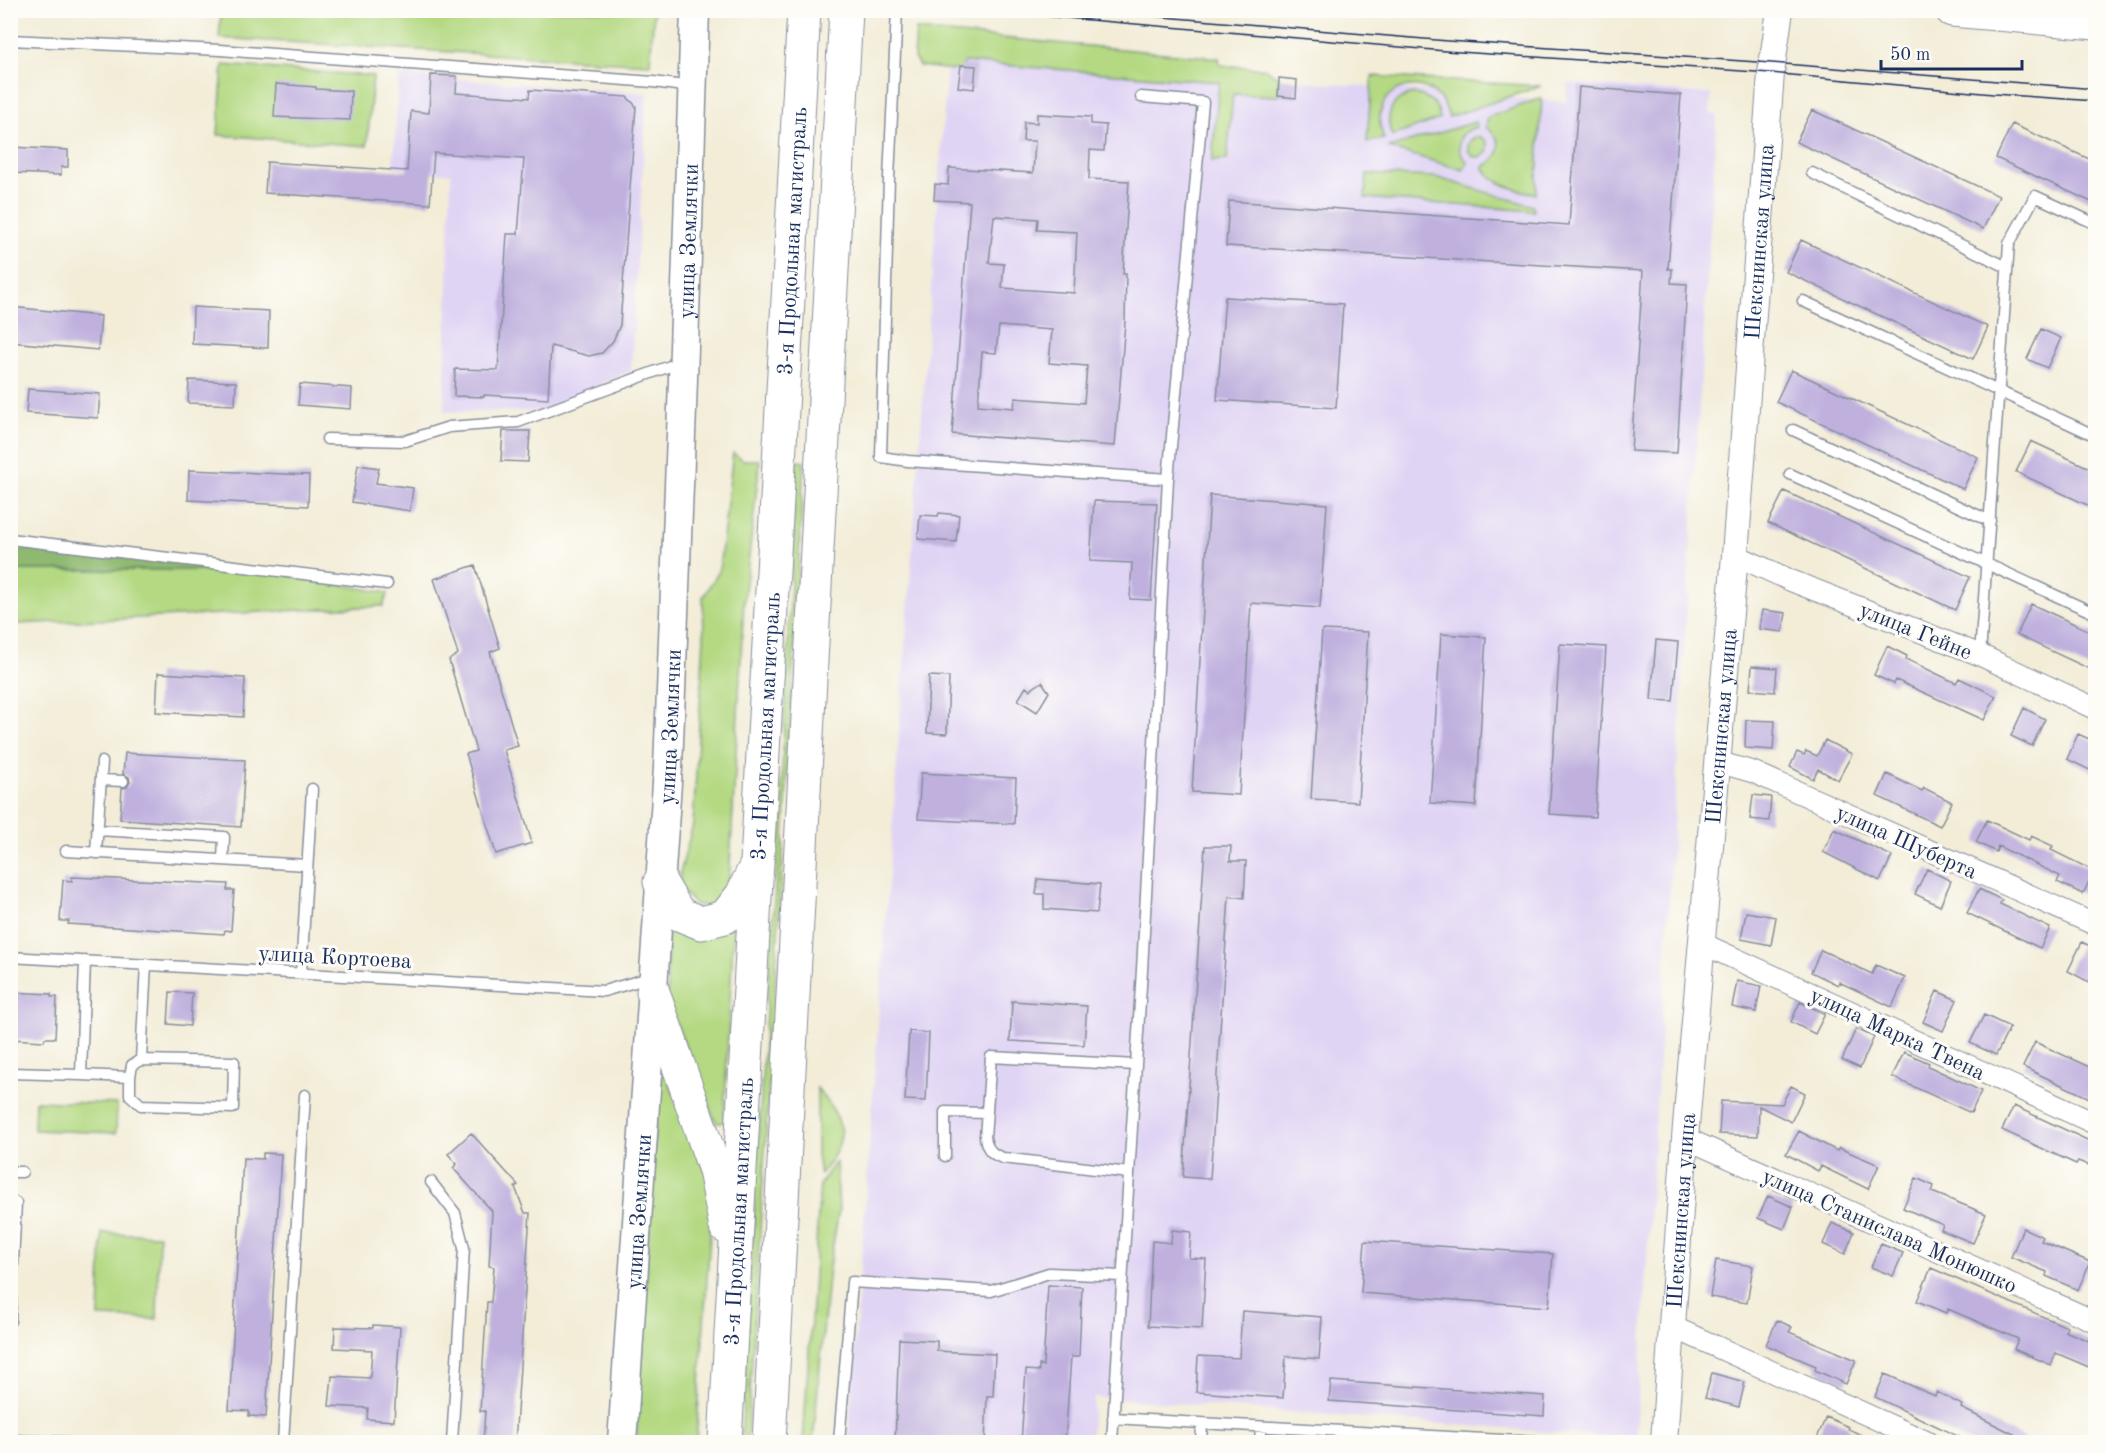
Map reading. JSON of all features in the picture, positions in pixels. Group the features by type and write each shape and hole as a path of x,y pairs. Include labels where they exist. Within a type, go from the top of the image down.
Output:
{"highway":[{"name":"3-я Продольная магистраль","path":"725,1443 804,10"},
{"name":"3-я Продольная магистраль","path":"769,1443 820,459 846,10"},
{"path":"1952,10 2096,23"},
{"path":"660,882 679,914 701,923 725,917 742,895 757,863"},
{"path":"653,984 715,1170 735,1279"}],"main road":[{"name":"улица Землячки","path":"622,1443 670,726 695,10"}],"street":[{"name":"Шекснинская улица","path":"1664,1443 1685,1138 1735,555 1771,74 1780,10"},
{"name":"улица Гейне","path":"1735,555 1792,581 1980,656 2096,709"},
{"name":"улица Шуберта","path":"1718,762 1753,772 2096,925"},
{"name":"улица Марка Твена","path":"1701,943 2096,1124"},
{"name":"улица Станислава Монюшко","path":"1685,1138 2096,1322"},
{"path":"1673,1327 1927,1443"}],"lane":[{"path":"897,10 889,178 881,457 908,461 1168,479"},
{"path":"10,40 220,50 653,82 693,87"},
{"path":"1112,1443 1136,1065 1168,479 1203,102 1141,97"},
{"path":"1812,173 2007,267"},
{"path":"1980,656 2009,244 2036,196 2096,224"},
{"path":"1803,301 2096,436"},
{"path":"327,439 405,441 449,427 518,422 684,360"},
{"path":"1793,430 1990,521"},
{"path":"1790,474 2096,614"},
{"path":"10,539 387,584"},
{"path":"96,853 102,762"},
{"path":"101,780 123,781"},
{"path":"301,973 312,789"},
{"path":"98,830 224,837 223,861"},
{"path":"66,851 307,865"},
{"name":"улица Кортоева","path":"10,957 604,991 653,984"},
{"path":"81,1076 85,961"},
{"path":"141,1060 146,964"},
{"path":"1129,1173 1003,1158 992,1154 986,1146 990,1057 1136,1065"},
{"path":"141,1060 234,1062 233,1108 141,1105 130,1095 130,1077 132,1065 141,1060"},
{"path":"10,1073 130,1077"},
{"path":"283,1443 305,1095"},
{"path":"945,1156 945,1112 987,1113"},
{"path":"10,1172 22,1172"},
{"path":"431,1182 455,1213 464,1248 452,1443"},
{"path":"10,1321 16,1203"},
{"path":"839,1443 852,1282 991,1291 1049,1273 1122,1276"},
{"path":"1113,1418 1536,1443"},
{"path":"1201,1443 1203,1424"},
{"path":"1260,1443 1261,1427"},
{"path":"10,1440 65,1443"}],"shaded area":[{"path":"948,53 1566,102 1568,83 1711,94 1710,114 1717,114 1636,1439 1094,1397 1090,1442 848,1442"},
{"path":"399,75 647,93 631,371 541,411 444,412 451,174 393,167"}],"green space":[{"path":"221,10 654,11 650,64 219,38"},
{"path":"916,30 1219,58 1220,65 1266,69 1279,78 1278,96 1233,94 1227,160 1212,161 1219,82 964,62 962,71 919,66 914,58"},
{"path":"223,65 373,76 367,146 218,135"},
{"path":"1372,76 1541,86 1449,117 1442,101 1430,90 1417,86 1403,87 1391,93 1383,104 1380,120 1384,139 1367,142"},
{"path":"1415,94 1432,102 1438,109 1440,119 1392,136 1389,114 1392,108 1400,99"},
{"path":"1542,98 1536,194 1499,182 1483,167 1495,158 1499,148 1496,138 1486,127 1488,117"},
{"path":"1475,122 1477,127 1465,133 1459,142 1461,152 1468,163 1463,170 1389,148"},
{"path":"1478,137 1485,140 1488,147 1485,154 1478,157 1471,154 1468,147 1471,140"},
{"path":"1367,174 1435,177 1533,206 1534,211 1365,198"},
{"path":"733,453 743,460 760,460 744,600 729,884 727,892 716,904 704,906 695,904 685,894 681,888 680,873 693,825 704,637 703,597 719,571"},
{"path":"797,461 804,462 784,836 747,1442 741,1442 765,1027 779,835"},
{"path":"52,548 244,570 14,570 16,550"},
{"path":"14,570 244,570 282,574 388,593 383,606 17,624 13,598"},
{"path":"668,912 734,921 722,1123 716,1123 667,1000"},
{"path":"665,1073 711,1183 711,1219 696,1442 636,1442 657,1094 660,1077"},
{"path":"817,1088 834,1111 841,1131 836,1151 820,1175 817,1155"},
{"path":"35,1101 117,1104 116,1133 34,1130"},
{"path":"836,1162 839,1210 829,1267 813,1442 803,1442 820,1184"},
{"path":"102,1233 159,1235 157,1319 99,1317"}],"building":[{"path":"961,65 976,66 974,89 958,87"},
{"path":"431,75 457,76 456,93 529,98 530,90 627,97 636,106 620,325 613,341 602,353 589,356 551,346 548,399 484,395 484,397 454,396 455,369 498,370 507,234 518,234 524,159 434,153 430,204 265,193 267,162 407,171 411,111 429,113"},
{"path":"1279,78 1297,80 1296,98 1278,96"},
{"path":"276,84 351,91 350,120 274,117"},
{"path":"1579,87 1681,95 1668,269 1672,269 1671,283 1687,284 1677,453 1631,451 1643,271 1226,246 1229,201 1569,225"},
{"path":"1812,110 1999,196 1983,229 1796,142"},
{"path":"1037,114 1091,117 1091,124 1106,125 1104,151 1090,150 1089,179 1129,181 1123,274 1126,274 1125,322 1115,446 952,434 970,202 934,200 935,184 948,185 949,168 1033,173 1035,141 1023,141 1024,122 1037,123","holes":["994,216 1038,219 1037,230 1077,232 1074,293 1002,288 1004,264 989,263","999,326 1052,330 1049,363 1087,366 1084,403 1015,398 1014,408 978,405 982,352 996,353"]},
{"path":"2012,124 2096,162 2096,204 1996,158"},
{"path":"10,147 68,150 68,167 61,167 61,175 12,173"},
{"path":"1801,240 1988,327 1973,359 1786,272"},
{"path":"1225,297 1343,304 1336,408 1217,400"},
{"path":"10,307 101,316 98,350 10,342"},
{"path":"193,307 269,311 268,348 192,344"},
{"path":"2041,329 2061,338 2047,368 2027,359"},
{"path":"1791,370 1978,457 1963,489 1776,402"},
{"path":"189,380 236,382 235,405 188,403"},
{"path":"300,384 352,388 351,409 298,405"},
{"path":"28,389 100,394 98,418 26,413"},
{"path":"503,431 530,431 528,462 501,461"},
{"path":"2031,441 2096,471 2096,509 2016,472"},
{"path":"358,465 379,468 376,483 413,488 410,511 352,502"},
{"path":"189,470 309,475 308,506 188,500"},
{"path":"1784,491 1970,577 1955,610 1768,523"},
{"path":"1210,495 1327,504 1320,608 1251,603 1239,795 1192,792"},
{"path":"1094,501 1157,503 1151,600 1130,599 1132,563 1090,561"},
{"path":"939,513 959,515 956,542 918,539 920,515 938,516"},
{"path":"475,565 500,648 490,652 518,746 504,750 532,843 496,854 466,754 476,751 449,660 458,654 434,579"},
{"path":"2031,604 2096,634 2096,672 2017,635"},
{"path":"1762,610 1786,613 1783,632 1759,629"},
{"path":"1322,630 1368,632 1358,802 1311,799"},
{"path":"1441,634 1486,637 1476,806 1430,803"},
{"path":"1656,640 1678,642 1673,701 1651,700"},
{"path":"1560,644 1606,647 1595,817 1549,814"},
{"path":"1887,646 1907,656 1906,659 1956,683 1959,678 1996,696 1984,720 1896,680 1894,684 1874,675"},
{"path":"1752,666 1777,668 1775,692 1750,690"},
{"path":"158,673 245,678 243,717 156,712"},
{"path":"929,676 949,677 947,734 927,733"},
{"path":"1042,682 1049,692 1037,712 1018,700 1026,687 1030,690"},
{"path":"2024,708 2045,719 2032,746 2011,736"},
{"path":"1746,720 1775,721 1773,750 1745,748"},
{"path":"2078,734 2096,742 2096,773 2067,759"},
{"path":"1825,740 1852,754 1838,780 1818,769 1813,779 1790,767 1797,752 1804,755 1806,751 1817,756"},
{"path":"125,753 245,760 241,827 120,819 122,788 127,787 130,782 129,777 123,774"},
{"path":"921,773 1016,778 1014,824 918,819"},
{"path":"1887,774 1952,802 1940,826 1877,796"},
{"path":"1753,795 1771,797 1769,821 1750,819"},
{"path":"1987,820 2029,840 2031,836 2053,846 2051,850 2094,871 2083,894 2057,882 2060,876 1998,846 1996,852 1976,842"},
{"path":"1834,829 1892,856 1880,881 1823,852"},
{"path":"1205,846 1231,846 1230,861 1246,861 1244,898 1229,896 1210,1179 1183,1177"},
{"path":"1927,869 1951,881 1940,906 1915,894"},
{"path":"72,877 228,884 227,890 234,890 231,931 225,930 224,934 68,924 69,921 60,921 63,880 72,881"},
{"path":"1038,879 1100,884 1097,913 1044,909 1044,894 1036,894"},
{"path":"1979,889 2002,900 2000,904 2050,928 2040,948 1967,913"},
{"path":"1746,912 1776,917 1771,945 1741,939"},
{"path":"2082,942 2096,949 2096,969 2089,982 2068,971"},
{"path":"1821,950 1872,974 1876,965 1905,978 1892,1007 1839,982 1838,985 1811,972"},
{"path":"1737,981 1761,986 1756,1012 1732,1007"},
{"path":"1937,991 1957,1000 1943,1031 1923,1022"},
{"path":"10,992 51,994 51,997 57,997 55,1038 45,1038 44,1041 10,1039"},
{"path":"170,992 192,993 190,1026 168,1024"},
{"path":"1012,1001 1087,1006 1084,1045 1010,1041"},
{"path":"1800,1002 1825,1014 1815,1034 1791,1022"},
{"path":"1984,1015 2010,1027 1996,1055 1970,1043"},
{"path":"1856,1029 1874,1037 1860,1068 1842,1060"},
{"path":"909,1031 929,1033 926,1101 905,1100"},
{"path":"2035,1042 2096,1070 2096,1101 2023,1067"},
{"path":"1904,1052 1981,1091 1971,1113 1892,1077"},
{"path":"1791,1086 1805,1093 1791,1122 1759,1106 1758,1136 1719,1134 1721,1101 1782,1104"},
{"path":"2014,1106 2096,1144 2096,1168 2078,1161 2076,1164 2002,1130"},
{"path":"1799,1131 1837,1151 1839,1148 1879,1165 1868,1189 1821,1166 1818,1171 1786,1154"},
{"path":"471,1133 518,1185 515,1187 525,1213 530,1213 515,1443 483,1443 485,1411 480,1411 487,1302 491,1302 494,1267 489,1266 492,1211 453,1168 457,1164 448,1154"},
{"path":"263,1153 281,1154 266,1417 249,1416 249,1411 229,1410 243,1158 263,1159"},
{"path":"1916,1178 1934,1186 1932,1192 1986,1214 1973,1243 1941,1230 1943,1225 1903,1208"},
{"path":"1768,1196 1793,1207 1784,1229 1758,1218"},
{"path":"1832,1223 1854,1232 1845,1254 1823,1244"},
{"path":"2023,1228 2043,1237 2041,1241 2090,1262 2078,1290 2046,1276 2047,1272 2011,1257"},
{"path":"1172,1230 1191,1232 1189,1258 1206,1259 1202,1329 1148,1326 1152,1241 1171,1243"},
{"path":"1365,1241 1553,1254 1549,1307 1361,1293"},
{"path":"1881,1244 1903,1253 1893,1276 1871,1267"},
{"path":"1716,1260 1753,1266 1747,1303 1710,1297"},
{"path":"1931,1268 2067,1327 2065,1331 2096,1344 2096,1370 2056,1353 2051,1365 2014,1349 2018,1339 1948,1309 1946,1313 1917,1301"},
{"path":"1048,1285 1082,1287 1079,1357 1071,1357 1065,1443 1021,1443 1026,1370 1039,1371 1039,1365 1043,1366"},
{"path":"1242,1311 1322,1317 1319,1359 1286,1356 1283,1398 1196,1392 1198,1356 1239,1358"},
{"path":"1777,1320 1792,1327 1789,1332 1856,1360 1846,1384 1815,1370 1816,1366 1766,1345"},
{"path":"373,1325 400,1327 394,1421 367,1419 368,1408 329,1406 332,1376 370,1378 372,1350 334,1348 335,1327 373,1328"},
{"path":"899,1339 937,1341 937,1351 995,1354 993,1396 987,1396 985,1443 895,1443"},
{"path":"1712,1373 1745,1382 1739,1407 1705,1398"},
{"path":"1885,1374 1935,1396 1937,1392 1962,1405 1961,1408 2032,1443 1972,1443 1875,1397"},
{"path":"1331,1381 1545,1396 1544,1416 1329,1401"},
{"path":"1826,1417 1849,1427 1848,1429 1880,1443 1815,1443"}],"tram line":[{"path":"976,10 1445,51 1771,73 1993,94 2096,101"},
{"path":"1080,10 1448,41 1772,63 2096,89"}]}
